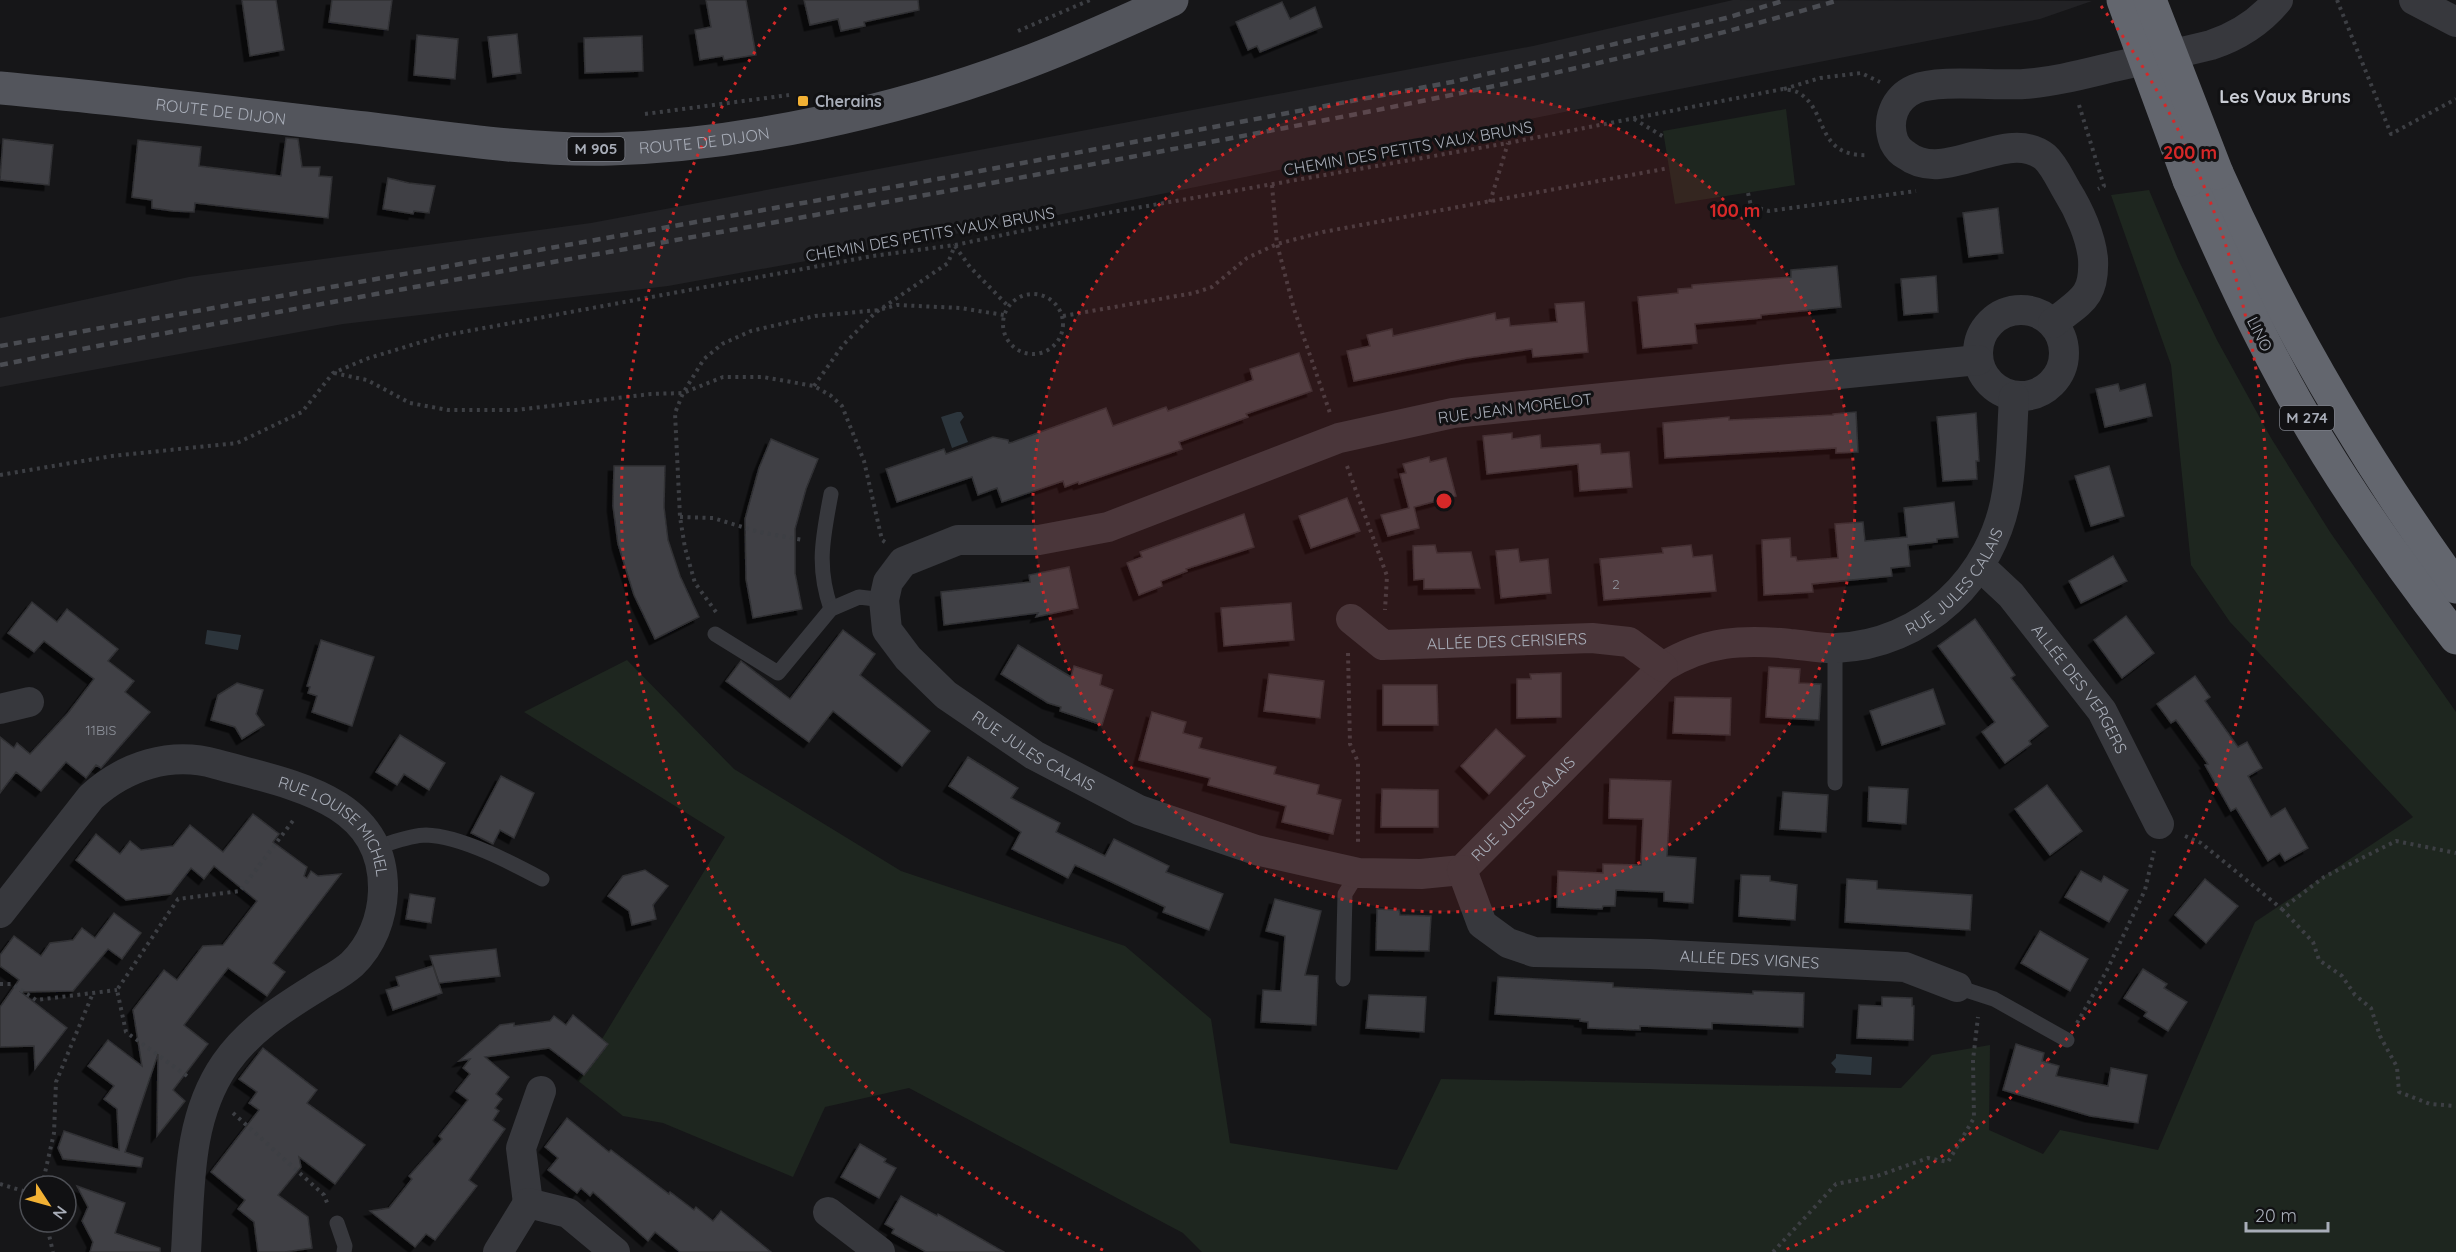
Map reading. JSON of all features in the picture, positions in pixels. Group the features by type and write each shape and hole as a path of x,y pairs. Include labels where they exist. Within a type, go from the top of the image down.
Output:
{"highway":[{"name":"LINO","path":"2123,0 2203,177 2253,256 2301,346 2369,461 2456,587"},
{"name":"LINO","path":"2150,0 2230,276 2282,376 2371,521 2456,638"}],"main road":[{"name":"ROUTE DE DIJON","path":"0,88 105,97 457,139 562,149 661,146 753,135 843,117 915,99 1019,66 1172,0"}],"street":[{"path":"2053,323 2083,299 2094,277 2092,249 2073,201 2048,161 2029,149 2009,148 1940,164 1924,165 1914,162 1896,146 1892,136 1891,120 1896,105 1915,89 1934,85 2023,84 2056,80 2205,46 2245,30 2278,0"},
{"path":"2414,0 2451,13"},
{"path":"2015,310 2029,310 2053,323 2061,334 2064,361 2060,374 2051,385 2040,393 2027,397 2014,397 2000,392 1989,384 1978,360 1978,346 1982,333 1990,322 2002,314 2015,310"},
{"name":"RUE JEAN MORELOT","path":"903,562 958,540 1039,540 1108,527 1339,438 1453,413 1978,360"},
{"name":"RUE JULES CALAIS","path":"884,600 887,630 908,658 946,695 1034,755 1139,810 1256,850 1358,873 1420,874 1462,870 1663,667 1680,657 1716,643 1771,642 1835,648 1870,643 1910,629 1944,608 1980,566 1997,532 2007,492 2014,397"},
{"path":"884,600 888,582 903,562"},
{"name":"ALLÉE DES VERGERS","path":"1980,566 2011,595 2102,711 2159,824"},
{"name":"ALLÉE DES CERISIERS","path":"1351,619 1383,645 1592,638 1629,642 1663,667"},
{"path":"0,709 29,702"},
{"name":"RUE LOUISE MICHEL","path":"0,913 91,797 105,785 145,764 189,759 209,762 314,793 348,812 377,847 383,880 383,898 376,926 363,950 350,965 261,1024 226,1063 208,1091 197,1127 191,1158 186,1252"},
{"name":"ALLÉE DES VIGNES","path":"1462,870 1482,924 1508,943 1534,952 1650,954 1905,967 1969,991"},
{"path":"498,1252 528,1203 521,1148 541,1091"},
{"path":"528,1203 568,1213 615,1252"},
{"path":"828,1212 880,1252"}],"lane":[{"path":"831,494 822,543 822,585 831,609"},
{"path":"715,634 777,673 831,609 859,597 884,600"},
{"path":"1835,648 1835,783"},
{"path":"377,847 425,835 452,840 509,861 542,879"},
{"path":"1342,979 1345,894 1358,873"},
{"name":"ALLÉE DES VIGNES","path":"1969,991 1994,999 2067,1040"},
{"path":"337,1223 345,1246 344,1252"}],"path":[{"path":"1008,35 1090,0"},
{"path":"2337,0 2391,134 2456,99"},
{"name":"CHEMIN DES PETITS VAUX BRUNS","path":"0,475 112,456 237,443 302,412 333,373 366,358 441,336 873,256 955,245 1107,213 1508,143 1783,89 1820,78 1861,73 1908,93"},
{"path":"1783,89 1797,92 1807,101 1833,146 1858,156 1880,153 1896,146"},
{"path":"634,116 791,95"},
{"path":"2077,100 2104,186"},
{"path":"1633,118 1664,137"},
{"path":"1490,202 1508,143"},
{"path":"1063,316 1194,293 1212,287 1247,258 1277,244 1323,232 1669,168"},
{"path":"1748,193 1751,206 1769,211 1918,190"},
{"path":"955,245 970,267 1008,306"},
{"path":"814,386 843,345 879,310 948,263 955,245"},
{"path":"1024,295 1043,295 1052,300 1063,316 1061,336 1056,344 1038,354 1028,354 1010,344 1005,336 1004,315 1008,306 1024,295"},
{"path":"715,634 720,617 695,583 685,548 680,517 675,413 683,393 704,359 722,344 751,331 815,316 879,310 897,305 960,308 1004,315"},
{"path":"333,373 367,380 410,403 448,410 516,410 651,394 683,393 723,377 763,377 814,386 830,395 842,406 864,461 882,540 903,562"},
{"path":"680,517 713,518 759,532 822,543"},
{"path":"1351,619 1348,663 1349,710 1350,744 1358,762 1358,873"},
{"path":"314,793 240,891 178,899 117,990 126,1032 208,1091 324,1196 337,1223"},
{"path":"2067,1040 2106,972 2145,890 2159,824 2201,843 2282,909 2313,942 2319,960 2342,976 2355,994 2371,1008 2380,1036 2397,1067 2399,1092 2430,1104 2456,1106"},
{"path":"2282,909 2324,877 2396,841 2456,853"},
{"path":"0,984 12,984 36,1000 117,990"},
{"path":"1773,1252 1836,1184 1877,1176 1928,1158 1948,1162 1974,1118 1969,991"},
{"path":"45,1174 54,1134 56,1082 93,993"},
{"path":"0,1184 18,1189"},
{"path":"49,1234 53,1252"}],"shaded area":[{"path":"1733,0 2092,1 2040,19 1623,100 1043,218 668,286 343,324 0,387 0,318 189,277 591,223 1533,46"},
{"path":"1786,109 1795,185 1675,204 1663,131"},
{"path":"2149,190 2178,259 2217,340 2271,438 2330,532 2456,712 2456,1252 1202,1252 1183,1233 909,1088 825,1107 793,1177 663,1123 623,1116 577,1080 725,837 524,712 627,660 734,769 901,871 1125,946 1211,1019 1230,1143 1397,1170 1441,1079 1901,1088 1932,1055 1990,1045 1989,1130 2043,1154 2060,1130 2158,1150 2255,922 2413,817 2230,622 2191,565 2171,365 2111,195"},
{"path":"961,412 964,417 960,422 968,442 952,448 941,417"},
{"path":"207,630 241,635 238,650 205,644"},
{"path":"1836,1054 1872,1057 1871,1075 1835,1073 1836,1069 1831,1063 1836,1058"}],"building":[{"path":"242,0 276,0 284,50 250,56"},
{"path":"332,0 392,0 388,30 329,22"},
{"path":"706,0 746,0 756,55 724,60 723,56 700,60 695,30 711,27"},
{"path":"804,0 918,0 919,10 864,22 865,26 841,31 838,19 810,25"},
{"path":"1282,2 1290,19 1315,7 1322,27 1260,52 1257,46 1248,50 1236,22"},
{"path":"517,34 521,73 493,77 488,37"},
{"path":"417,35 458,39 455,79 414,75"},
{"path":"642,36 643,71 585,73 584,38"},
{"path":"286,138 298,139 302,167 320,167 319,176 332,177 328,218 195,203 194,212 173,211 152,208 152,200 132,197 138,140 201,147 199,166 281,176"},
{"path":"3,139 53,145 49,185 0,180"},
{"path":"388,178 435,186 429,213 414,211 413,214 383,209"},
{"path":"1998,208 2003,253 1969,257 1963,213"},
{"path":"1837,266 1841,307 1695,324 1697,343 1643,348 1638,297 1678,293 1678,289 1692,288 1692,285 1791,277 1791,270"},
{"path":"1936,276 1938,312 1904,315 1901,279"},
{"path":"1584,302 1588,352 1533,357 1532,349 1467,358 1354,381 1347,351 1370,346 1367,335 1392,329 1393,336 1495,313 1496,320 1509,318 1510,326 1557,322 1555,304"},
{"path":"1299,353 1312,391 1246,414 1248,417 1179,442 1182,449 1079,484 1078,482 1065,487 1063,481 1002,502 997,488 978,495 972,477 897,502 886,469 944,449 946,454 993,437 1008,440 1009,443 1013,442 1106,408 1113,426 1166,407 1168,411 1253,380 1250,369"},
{"path":"2118,384 2120,391 2145,384 2152,416 2105,427 2096,389"},
{"path":"1856,412 1858,452 1836,453 1836,448 1665,458 1663,423 1729,417 1729,420"},
{"path":"1976,413 1979,461 1976,461 1977,479 1943,481 1937,417"},
{"path":"1512,433 1512,439 1540,435 1541,448 1600,444 1601,454 1629,452 1632,487 1580,491 1578,464 1487,474 1483,436"},
{"path":"771,439 818,459 806,489 795,529 795,573 802,609 753,618 746,579 745,519 759,468"},
{"path":"1429,457 1430,462 1446,458 1456,496 1414,507 1419,528 1388,536 1381,515 1409,508 1400,474 1406,473 1403,464"},
{"path":"614,466 665,466 664,507 668,540 680,576 699,617 655,639 634,595 618,544 613,506"},
{"path":"2109,466 2124,516 2091,526 2075,476"},
{"path":"1347,498 1360,531 1311,548 1299,516"},
{"path":"1954,502 1958,537 1908,545 1910,566 1891,568 1892,576 1812,584 1813,592 1764,595 1762,540 1790,538 1791,557 1796,557 1797,561 1838,558 1835,524 1863,522 1865,541 1907,537 1904,508"},
{"path":"1244,514 1254,547 1186,569 1187,571 1161,581 1162,586 1139,595 1127,563 1142,557 1140,552"},
{"path":"1435,545 1437,553 1471,552 1480,588 1424,589 1424,579 1414,580 1413,546"},
{"path":"1691,545 1693,557 1712,555 1716,591 1604,600 1600,559 1663,553 1662,548"},
{"path":"1518,549 1520,562 1548,559 1551,593 1501,598 1496,551"},
{"path":"2113,556 2127,581 2081,603 2069,581"},
{"path":"1069,567 1078,608 1036,617 1038,613 944,625 941,592 1030,582 1029,575"},
{"path":"32,602 57,622 67,609 118,649 108,661 134,681 125,692 150,712 101,768 96,765 86,778 66,762 41,791 16,772 0,793 0,737 14,748 17,743 30,754 68,713 94,679 44,641 34,652 8,633"},
{"path":"1291,603 1294,640 1224,646 1221,608"},
{"path":"2126,616 2154,653 2122,678 2094,640"},
{"path":"1975,619 2015,675 2011,678 2048,726 2029,741 2031,744 2005,763 1982,732 1995,722 1938,646"},
{"path":"843,630 875,654 860,675 930,731 902,766 833,711 809,742 726,681 741,661 790,699"},
{"path":"321,640 374,657 352,726 312,712 317,696 308,693 310,687 307,686"},
{"path":"1018,645 1071,677 1074,666 1102,675 1100,685 1113,690 1102,725 1060,711 1061,707 1048,703 1001,674"},
{"path":"1769,667 1800,669 1799,683 1821,684 1819,720 1766,717"},
{"path":"1561,673 1561,717 1517,718 1517,679 1531,679 1530,674"},
{"path":"1269,674 1324,681 1320,718 1264,711"},
{"path":"2195,676 2210,697 2205,701 2238,747 2247,742 2262,768 2248,776 2271,817 2285,808 2308,848 2285,861 2280,853 2268,861 2236,808 2231,811 2205,765 2208,764 2176,720 2171,723 2157,704"},
{"path":"237,683 263,690 256,714 264,725 242,739 235,727 211,720 218,695"},
{"path":"1383,685 1437,685 1438,725 1383,725"},
{"path":"1933,689 1945,724 1882,745 1870,711"},
{"path":"1675,697 1731,698 1730,735 1673,733"},
{"path":"1152,712 1186,722 1183,733 1202,738 1199,748 1276,767 1274,774 1319,785 1317,794 1341,800 1333,834 1282,822 1286,806 1208,785 1210,778 1139,760"},
{"path":"1496,729 1525,756 1489,794 1461,766"},
{"path":"400,735 445,763 429,790 404,774 397,785 376,772"},
{"path":"968,757 1018,788 1011,798 1060,823 1056,832 1105,856 1114,839 1169,866 1166,872 1223,894 1209,930 1163,912 1165,907 1075,865 1068,878 1012,849 1021,832 949,786"},
{"path":"501,776 534,793 514,838 500,830 493,844 471,833"},
{"path":"1610,779 1671,781 1667,856 1696,858 1693,903 1664,901 1664,892 1616,890 1615,906 1603,906 1602,909 1557,907 1558,871 1603,873 1603,864 1641,865 1643,819 1609,818"},
{"path":"2047,785 2082,831 2050,855 2015,809"},
{"path":"1869,787 1908,789 1906,824 1868,821"},
{"path":"1382,789 1438,790 1438,827 1381,827"},
{"path":"1783,792 1828,795 1826,832 1780,829"},
{"path":"253,814 279,834 273,842 307,867 304,876 307,878 311,871 318,876 341,874 273,963 285,972 267,996 228,968 184,1025 208,1044 173,1090 185,1101 157,1136 158,1054 125,1152 143,1158 141,1167 63,1159 58,1148 64,1131 119,1150 117,1109 104,1099 114,1086 88,1066 108,1040 142,1066 133,1010 164,970 177,980 203,946 223,945 257,901 214,866 204,879 191,868 171,894 126,900 76,860 96,834 120,854 130,841 141,850 173,846 190,825 223,852"},
{"path":"645,870 668,886 653,905 656,919 632,925 629,911 608,896 623,876"},
{"path":"2081,871 2101,882 2104,876 2128,890 2109,922 2065,897"},
{"path":"1741,875 1770,876 1770,881 1797,885 1795,920 1739,916"},
{"path":"1847,879 1877,881 1877,889 1972,895 1970,930 1845,922"},
{"path":"2205,879 2238,906 2206,943 2175,915"},
{"path":"410,894 435,898 431,923 406,919"},
{"path":"1275,899 1321,911 1305,975 1318,976 1316,1025 1261,1022 1263,990 1281,991 1285,936 1266,931"},
{"path":"1377,909 1399,910 1400,915 1431,916 1429,951 1376,950"},
{"path":"114,913 141,933 122,959 108,949 73,991 21,992 67,1028 35,1069 34,1046 0,1047 0,1007 19,980 0,966 0,955 14,936 41,956 50,943 73,940 82,928 95,938"},
{"path":"2040,931 2088,959 2070,991 2021,963"},
{"path":"496,949 500,976 439,983 430,956"},
{"path":"433,966 442,993 393,1010 386,990 399,986 396,977"},
{"path":"2143,969 2167,984 2164,988 2187,1002 2168,1031 2144,1016 2147,1012 2124,998"},
{"path":"1498,977 1613,983 1613,987 1753,994 1753,991 1804,993 1803,1027 1712,1023 1712,1029 1640,1026 1640,1030 1588,1028 1588,1022 1580,1021 1580,1019 1495,1014"},
{"path":"1369,995 1426,997 1424,1032 1366,1028"},
{"path":"1882,997 1912,998 1912,1006 1914,1006 1913,1040 1857,1038 1859,1005 1882,1006"},
{"path":"573,1015 608,1044 584,1075 549,1048 485,1057 509,1077 496,1094 502,1099 495,1108 499,1111 493,1120 505,1129 469,1180 477,1186 435,1240 426,1234 415,1247 370,1211 389,1208 412,1179 409,1176 442,1139 439,1136 468,1100 456,1091 470,1074 463,1068 470,1059 459,1061 500,1025 514,1023 514,1026 550,1021 554,1016 566,1025"},
{"path":"2016,1044 2044,1053 2042,1061 2059,1066 2056,1076 2108,1086 2111,1068 2147,1075 2138,1123 2090,1116 2003,1090"},
{"path":"263,1048 317,1090 307,1103 365,1145 335,1184 299,1157 301,1167 278,1195 308,1217 312,1248 285,1252 258,1252 254,1222 238,1209 245,1200 211,1172 259,1110 249,1103 257,1092 239,1079"},
{"path":"567,1118 609,1152 611,1150 669,1194 670,1192 694,1210 696,1207 713,1221 721,1211 771,1252 680,1252 655,1232 648,1241 593,1192 590,1196 581,1188 577,1193 548,1170 558,1158 545,1147"},
{"path":"860,1144 886,1159 884,1162 896,1168 879,1198 841,1177"},
{"path":"78,1186 125,1203 115,1233 160,1248 160,1252 90,1252 93,1242 82,1221 88,1207"},
{"path":"901,1196 937,1216 938,1214 1004,1252 926,1252 892,1233 894,1229 885,1224"}],"railway":[{"path":"0,346 943,178 1452,82 1726,18 1786,0"},
{"path":"0,365 1398,106 1664,47 1839,0"}],"place":[{"name":"Cherains","path":"803,101"}],"district":[{"name":"Les Vaux Bruns","path":"2285,97"}]}
